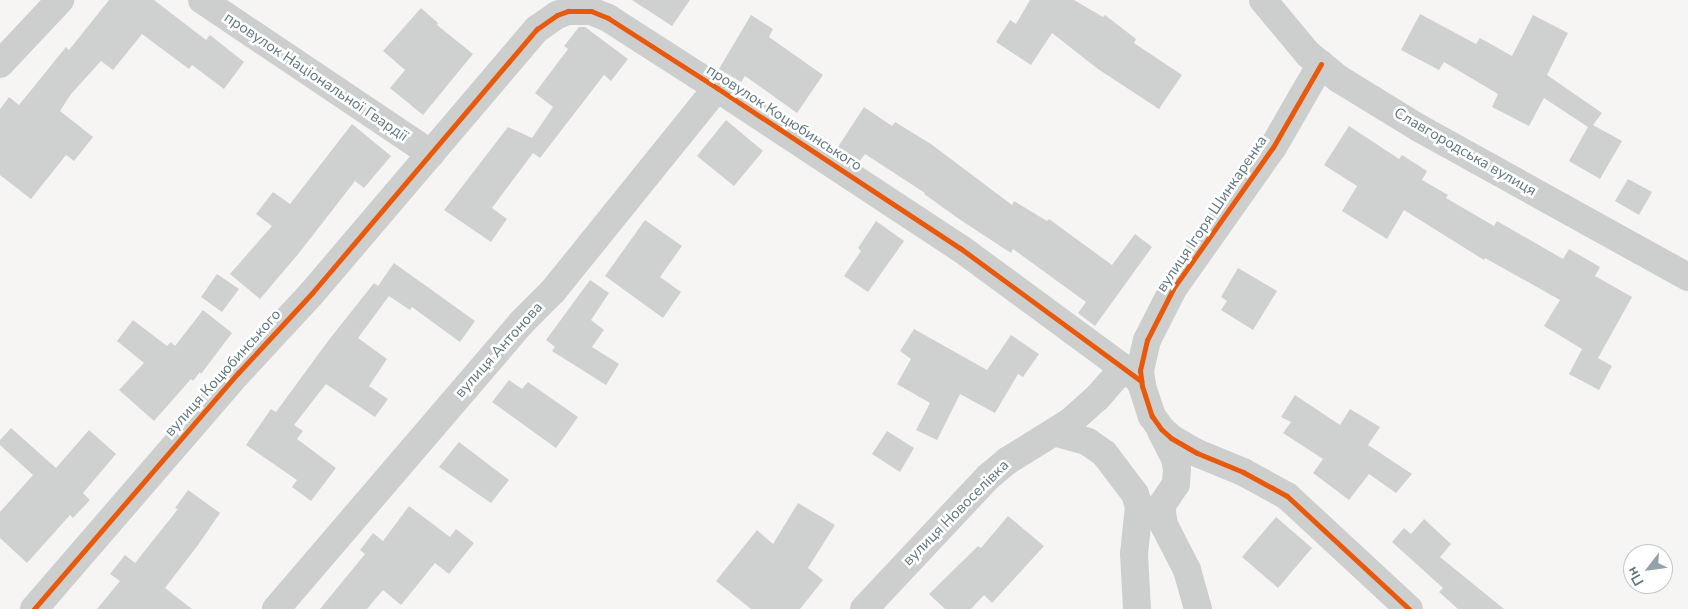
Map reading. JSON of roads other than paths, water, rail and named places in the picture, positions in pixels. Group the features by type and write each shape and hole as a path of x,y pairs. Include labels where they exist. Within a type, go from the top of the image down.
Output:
{"street":[{"path":"0,64 60,0"},
{"name":"провулок Національної Гвардії","path":"202,0 431,154"},
{"name":"Славгородська вулиця","path":"1263,0 1308,54 1340,79 1420,128 1688,277"},
{"name":"провулок Коцюбинського","path":"431,154 537,29 556,16 568,11 591,11 608,18 717,88 960,248 1132,374"},
{"name":"вулиця Ігоря Шинкаренка","path":"1321,64 1274,147 1173,288 1147,340 1140,370 1132,374 1161,429 1179,444 1242,472 1287,496 1409,609"},
{"name":"вулиця Антонова","path":"276,609 521,323 553,291 652,171 717,88"},
{"name":"вулиця Коцюбинського","path":"34,609 431,154"},
{"name":"вулиця Новоселівка","path":"864,609 988,477 1007,460 1070,422 1097,398 1132,374"},
{"path":"1161,429 1175,458 1178,469 1176,484 1162,506 1164,525 1187,570 1198,609"},
{"path":"1054,432 1088,442 1104,453 1128,483 1139,506 1174,545"},
{"path":"1137,609 1134,554 1139,506"}]}
